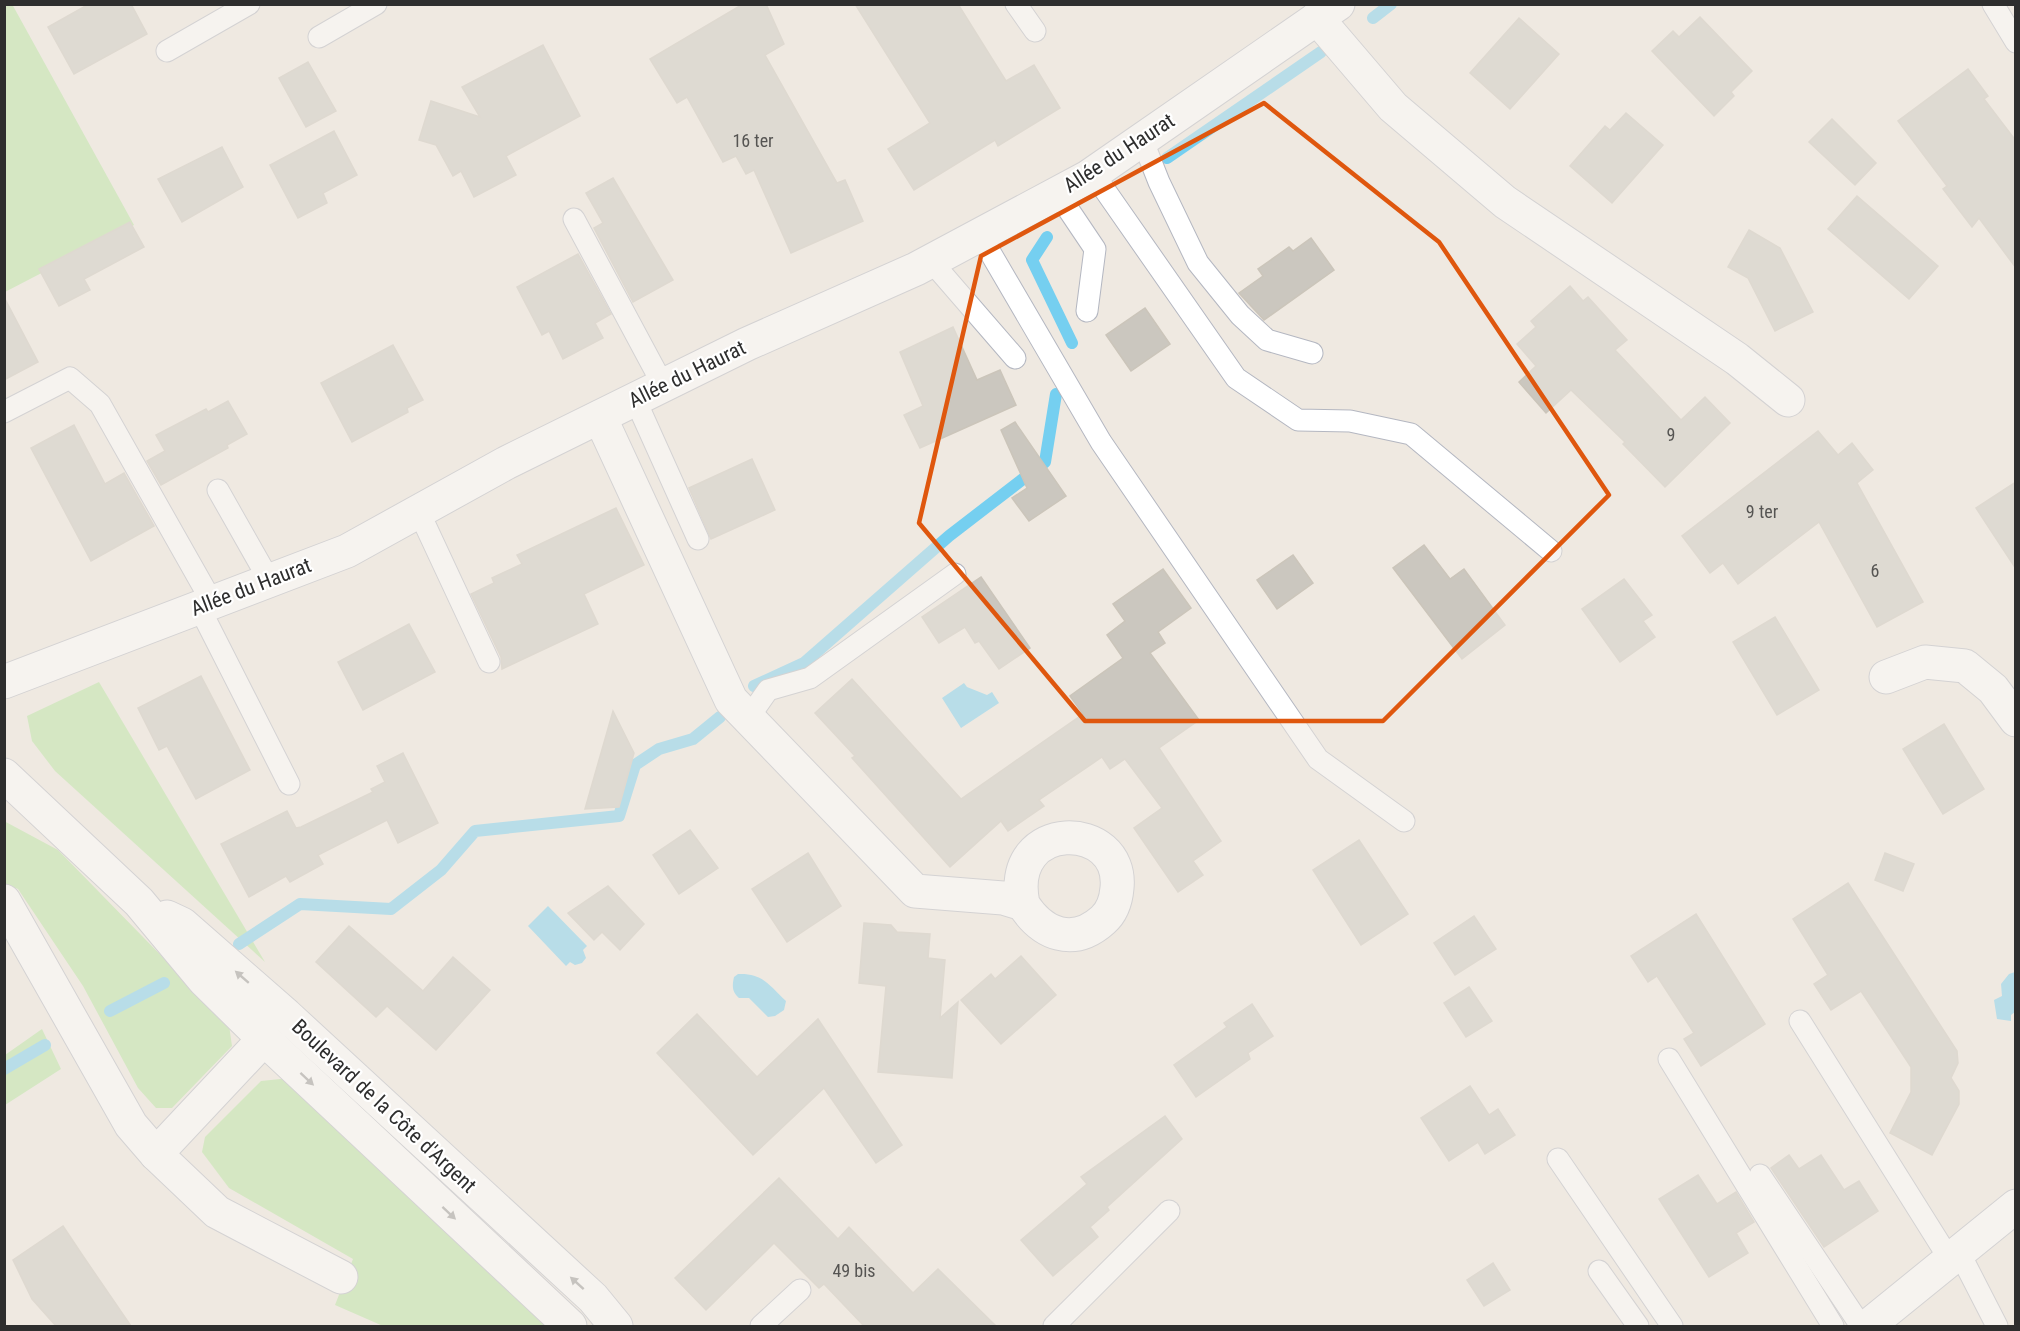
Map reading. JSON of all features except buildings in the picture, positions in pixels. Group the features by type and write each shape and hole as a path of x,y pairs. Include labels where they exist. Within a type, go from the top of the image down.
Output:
{"street":[{"name":"Allée du Haurat","path":"4,682 347,551 506,463 747,344 931,261 1093,173 1327,11"},
{"path":"1327,11 1393,107 1505,202 1737,359 1788,400"},
{"path":"600,417 732,700 915,891 1003,898 1023,904"},
{"path":"1886,677 1925,662 1965,666 1993,689 2016,720"},
{"name":"Boulevard de la Côte d'Argent","path":"4,775 139,902 204,980 264,1039 570,1326"},
{"path":"4,901 131,1125 156,1154 217,1212 341,1277"},
{"name":"Boulevard de la Côte d'Argent","path":"139,902 182,924 286,1015 593,1298 616,1326"},
{"path":"156,1154 286,1015"},
{"path":"1868,1326 2016,1206"}],"lane":[{"path":"167,51 249,4"},
{"path":"319,37 376,4"},
{"path":"1016,4 1035,31"},
{"path":"1993,4 2016,42"},
{"path":"1142,139 1159,182 1198,263 1239,315 1267,340 1312,353"},
{"path":"1093,173 1236,378 1298,420 1350,421 1411,434 1551,551"},
{"path":"1058,194 1095,249 1087,311"},
{"path":"574,219 649,392 698,539"},
{"path":"980,235 1101,442 1318,759 1404,821"},
{"path":"931,261 1015,358"},
{"path":"4,412 70,378 100,404 206,605 289,784"},
{"path":"218,490 269,580"},
{"path":"419,512 489,662"},
{"path":"749,717 768,690 810,678 956,574"},
{"path":"1800,1021 1954,1256 1997,1326"},
{"path":"1669,1059 1833,1326"},
{"path":"1558,1159 1672,1326"},
{"path":"1760,1175 1861,1326"},
{"path":"1054,1326 1169,1211"},
{"path":"1599,1271 1638,1326"},
{"path":"761,1326 800,1290"}],"highlighted area":[{"path":"1264,103 1439,242 1609,495 1383,721 1085,721 919,523 981,256"}],"green space":[{"path":"12,4 134,225 5,292 4,5"},
{"path":"99,682 265,962 55,771 32,741 27,716"},
{"path":"4,821 58,850 229,1025 232,1046 172,1108 156,1108 138,1088 83,986 18,889 5,884"},
{"path":"42,1029 61,1069 5,1105 5,1055"},
{"path":"290,1078 561,1326 383,1326 335,1305 353,1259 229,1188 202,1152 205,1137 261,1081"}],"water":[{"path":"964,683 967,687 987,695 992,692 999,703 961,728 942,698"},
{"path":"548,906 587,946 583,950 586,958 582,963 575,965 570,962 566,966 528,926"},
{"path":"2015,972 2015,1012 2011,1015 2011,1021 1997,1019 1994,1000 2002,996 2001,984 2009,974"},
{"path":"738,974 747,974 765,981 786,1001 784,1010 775,1016 768,1017 749,998 739,998 733,986 734,977"}],"waterway":[{"path":"1373,18 1391,4"},
{"path":"1167,158 1321,52"},
{"path":"1047,237 1032,260 1072,343"},
{"path":"754,686 804,663 949,536 1045,462 1056,394"},
{"path":"239,944 300,904 391,909 441,870 475,831 619,816 635,765 659,749 693,739 720,717"},
{"path":"110,1011 164,983"},
{"path":"4,1069 45,1045"}]}
